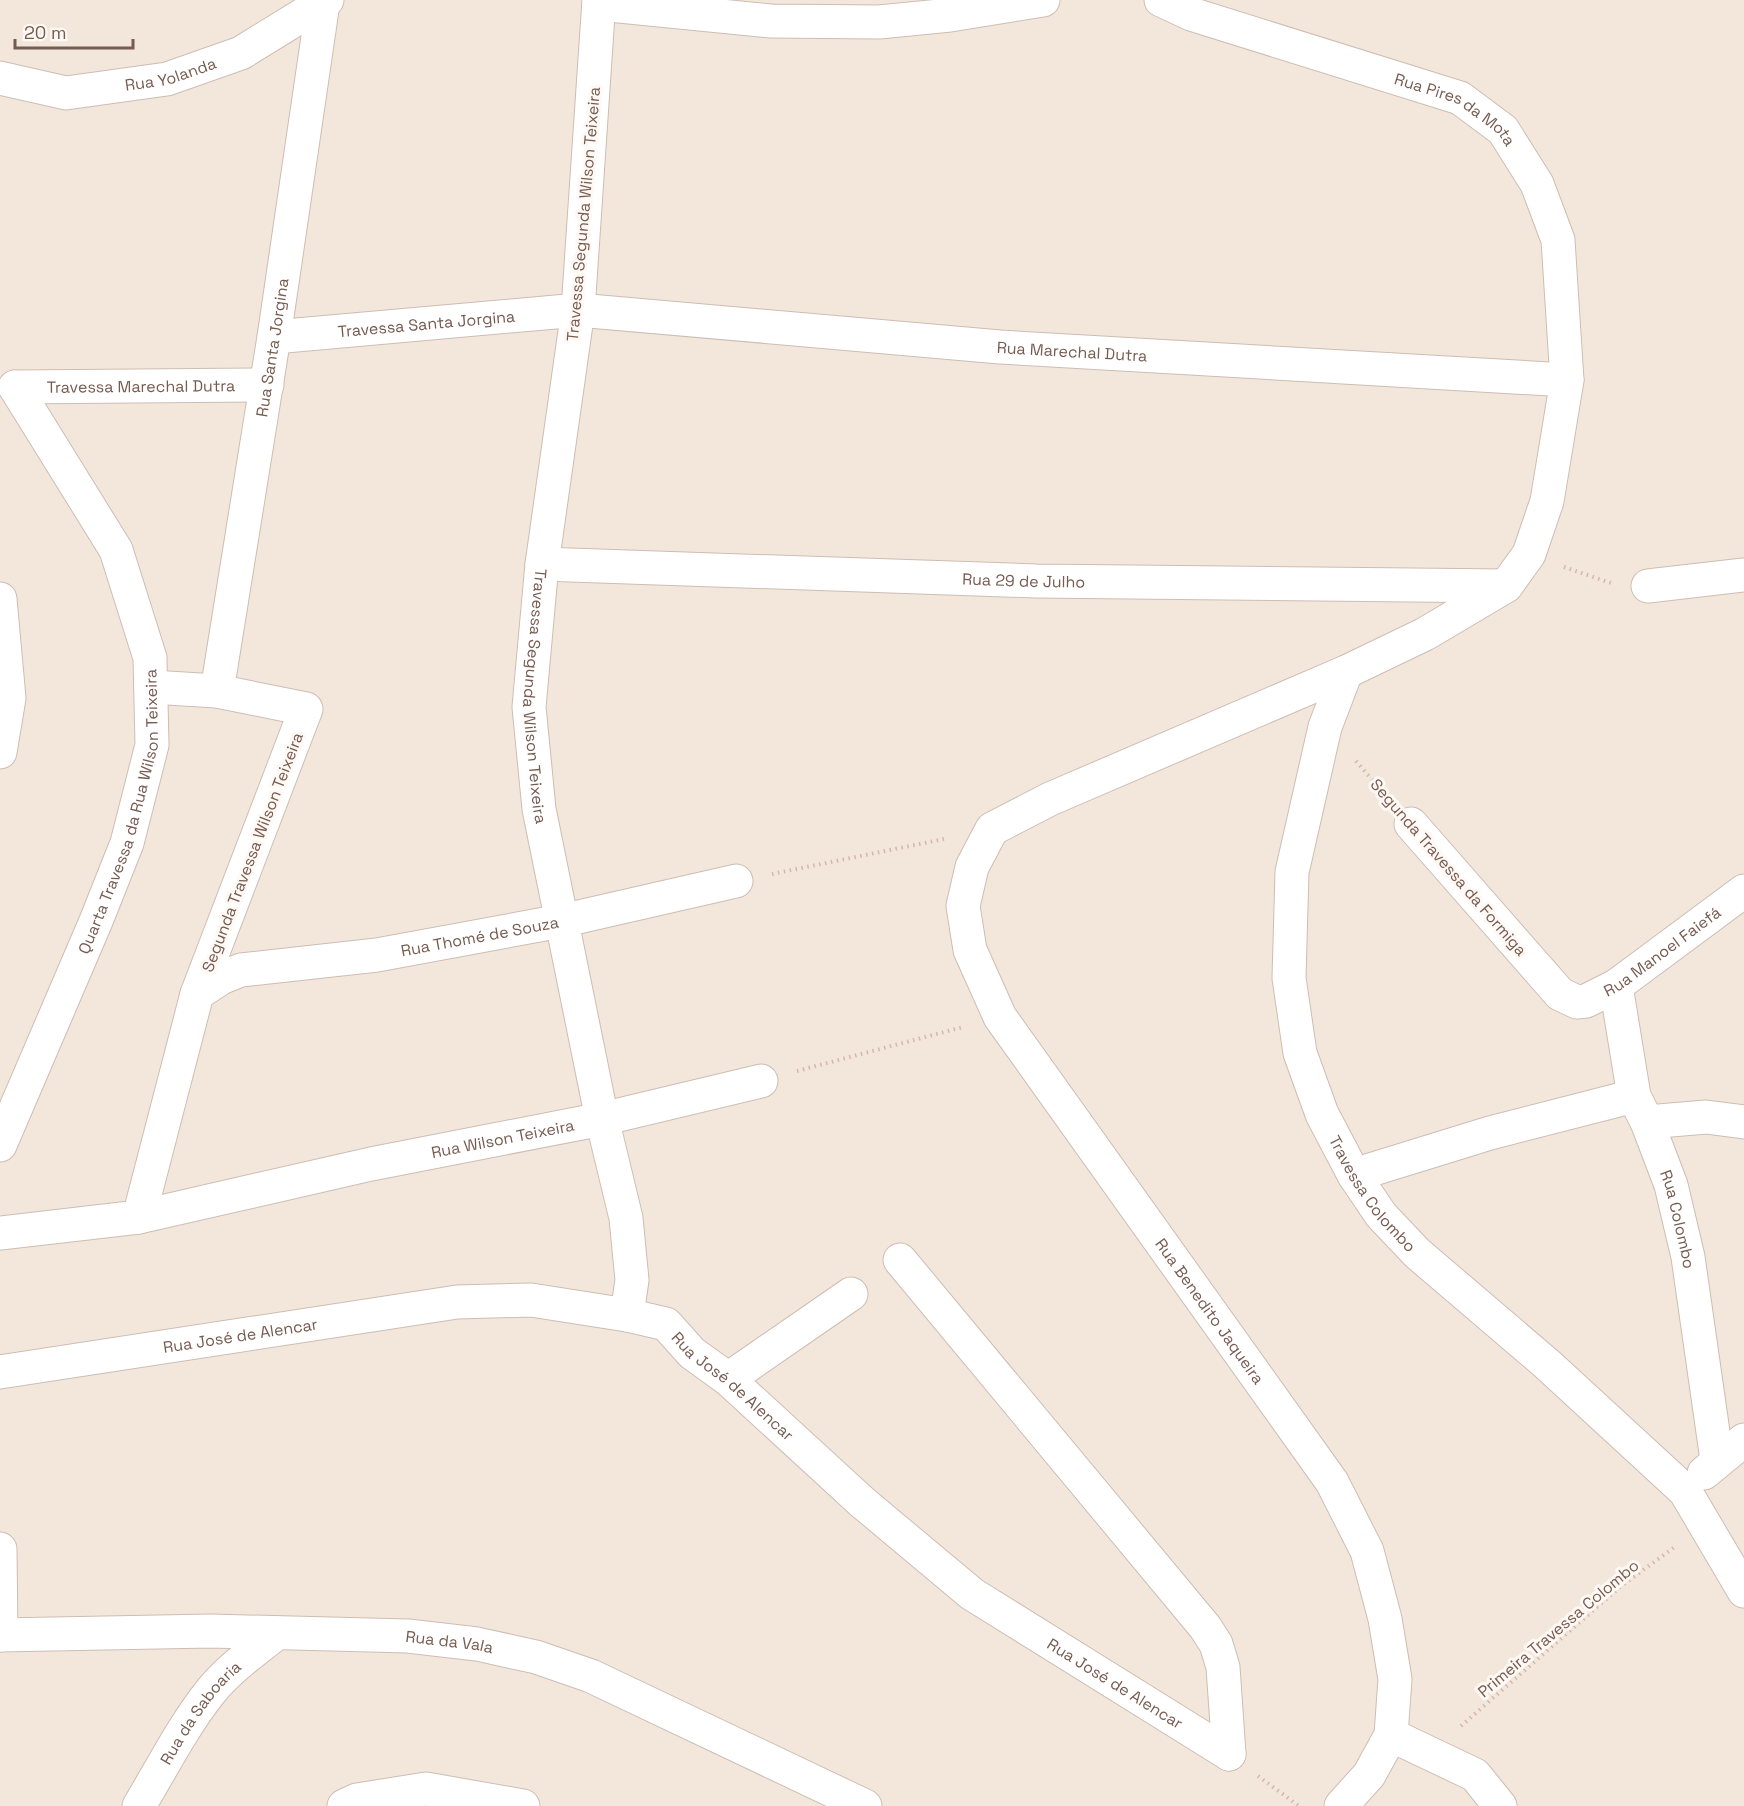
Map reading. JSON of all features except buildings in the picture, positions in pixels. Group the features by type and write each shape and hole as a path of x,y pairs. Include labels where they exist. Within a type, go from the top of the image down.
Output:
{"street":[{"path":"599,2 771,21 879,22 950,15 1043,0"},
{"name":"Rua Pires da Mota","path":"1161,0 1191,14 1460,98 1503,130 1537,184 1558,240 1567,380 1547,501 1529,554 1506,586"},
{"name":"Rua Yolanda","path":"0,78 66,93 167,79 241,53 325,2"},
{"name":"Rua Santa Jorgina","path":"217,691 267,385 325,2"},
{"name":"Travessa Segunda Wilson Teixeira","path":"599,2 578,310 543,564 529,708 539,809 602,1119 626,1218 632,1280 627,1316"},
{"name":"Rua Marechal Dutra","path":"578,310 1000,347 1567,380"},
{"name":"Travessa Santa Jorgina","path":"274,337 578,310"},
{"name":"Travessa Marechal Dutra","path":"15,387 267,385"},
{"name":"Quarta Travessa da Rua Wilson Teixeira","path":"0,1145 127,843 152,745 150,658 116,550 15,387"},
{"name":"Rua 29 de Julho","path":"543,564 1036,581 1506,586"},
{"path":"1648,586 1744,575"},
{"path":"992,829 1050,799 1346,672 1425,634 1506,586"},
{"path":"0,598 9,698 0,752"},
{"name":"Travessa Colombo","path":"1346,672 1325,727 1292,872 1289,978 1300,1053 1322,1114 1354,1175 1381,1215 1417,1253 1547,1364 1685,1491 1744,1591"},
{"path":"151,687 217,691"},
{"name":"Segunda Travessa Wilson Teixeira","path":"196,994 306,709 217,691"},
{"name":"Segunda Travessa da Formiga","path":"1411,824 1560,994 1577,1002"},
{"name":"Rua Benedito Jaqueira","path":"992,829 972,867 963,906 970,950 1000,1017 1332,1482 1367,1551 1385,1620 1395,1679 1391,1735 1369,1775 1341,1806"},
{"name":"Rua Thomé de Souza","path":"196,994 221,978 241,970 377,956 561,921 736,881"},
{"name":"Rua Manoel Faiefá","path":"1577,1002 1586,1001 1616,986 1744,891"},
{"name":"Rua Colombo","path":"1616,986 1641,1109 1671,1185 1688,1257 1717,1460"},
{"path":"139,1217 196,994"},
{"name":"Rua Wilson Teixeira","path":"0,1233 139,1217 371,1164 602,1119 761,1080"},
{"path":"1354,1175 1490,1133 1641,1109 1744,1122"},
{"path":"900,1260 1216,1644 1223,1667 1229,1754"},
{"path":"632,1280 666,1324"},
{"path":"728,1379 851,1294"},
{"name":"Rua José de Alencar","path":"0,1372 457,1302 531,1300 666,1324 692,1353 728,1379 862,1502 972,1594 1229,1754"},
{"path":"1685,1491 1717,1460 1744,1440"},
{"path":"0,1549 1,1635"},
{"name":"Rua da Vala","path":"1,1635 211,1630 408,1636 477,1644 536,1656 591,1676 865,1806"},
{"name":"Rua da Saboaria","path":"139,1806 211,1691 233,1668 277,1633"},
{"path":"1391,1735 1475,1775 1500,1806"},
{"path":"344,1806 357,1800 426,1789 523,1806"}],"path":[{"path":"1529,554 1605,582 1648,586"},
{"name":"Segunda Travessa da Formiga","path":"1325,727 1411,824"},
{"path":"736,881 992,829"},
{"path":"761,1080 1000,1017"},
{"name":"Primeira Travessa Colombo","path":"1430,1754 1620,1587 1706,1525"},
{"path":"1229,1754 1299,1806"}],"shaded area":[{"path":"0,0 1744,0 1744,1806 0,1806"}]}
